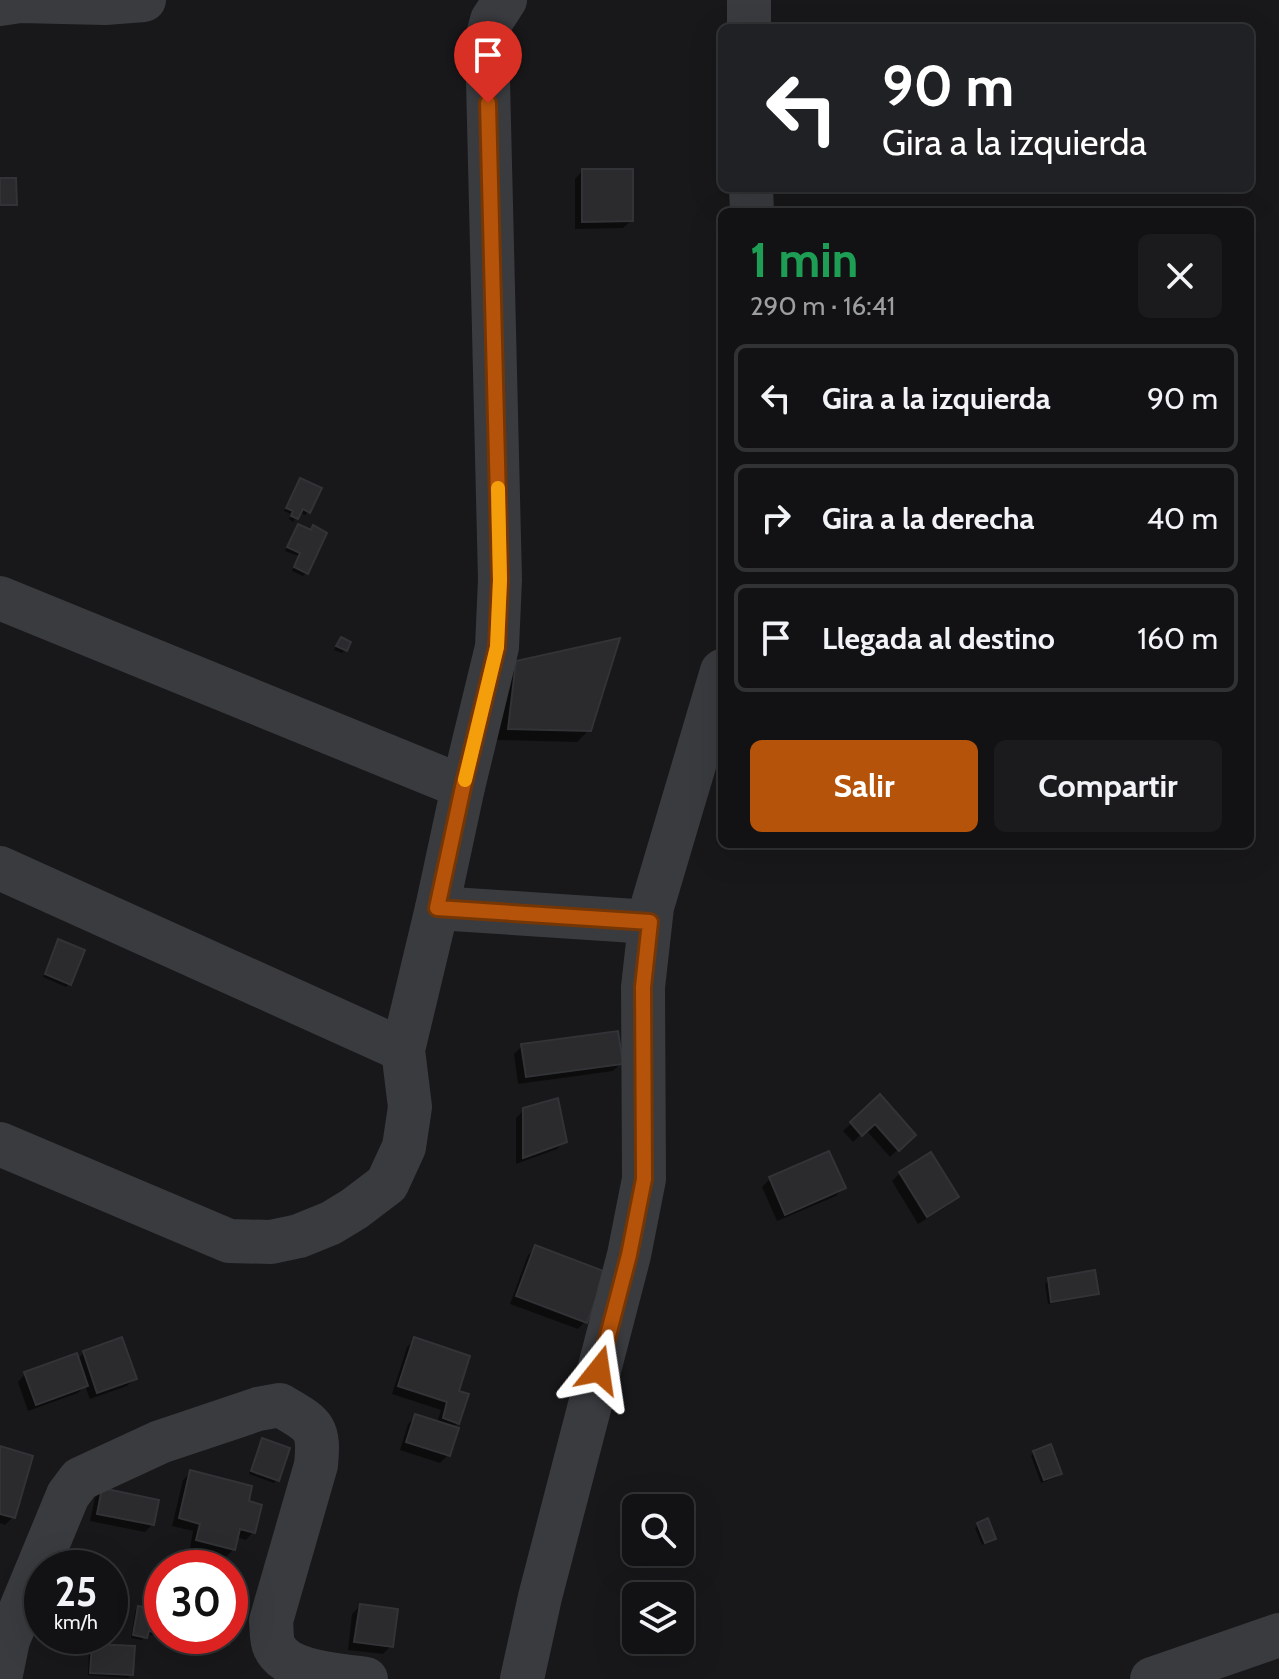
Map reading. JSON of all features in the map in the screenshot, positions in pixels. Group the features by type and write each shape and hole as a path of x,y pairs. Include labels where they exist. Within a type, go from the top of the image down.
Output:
{"street":[{"path":"0,4 20,1 105,3 144,0"},
{"path":"0,1144 229,1241 271,1242 299,1236 331,1223 354,1209 387,1184 404,1147 410,1107 403,1050 497,647 500,580 487,39 492,20 505,0"},
{"path":"749,0 749,24"},
{"path":"0,598 463,787"},
{"path":"515,1677 540,1597 629,1255 644,1179 643,987 652,907 718,684"},
{"path":"0,868 403,1050"},
{"path":"437,908 650,922"},
{"path":"0,1679 8,1640 68,1495 80,1479 160,1442 258,1409 280,1405 314,1429 318,1443 316,1465 271,1621 273,1646 283,1659 297,1667 366,1679"},
{"path":"1152,1679 1279,1635"}],"building":[{"path":"582,169 633,169 633,221 582,222"},
{"path":"0,178 16,178 17,205 0,205"},
{"path":"300,478 322,488 310,513 303,509 298,519 291,516 293,511 286,508"},
{"path":"298,524 311,530 313,525 327,533 308,574 294,567 300,553 287,547"},
{"path":"341,637 351,642 347,651 336,646"},
{"path":"620,638 591,731 508,729 516,661"},
{"path":"58,939 85,950 71,985 45,974"},
{"path":"618,1031 623,1064 526,1077 521,1044"},
{"path":"880,1094 916,1135 899,1151 875,1124 862,1136 850,1122"},
{"path":"558,1098 567,1142 523,1158 523,1108"},
{"path":"829,1151 846,1188 785,1215 769,1177"},
{"path":"931,1152 959,1197 927,1217 899,1172"},
{"path":"535,1245 606,1272 587,1323 516,1296"},
{"path":"1095,1270 1099,1294 1051,1302 1048,1278"},
{"path":"122,1337 137,1379 97,1393 83,1351"},
{"path":"414,1337 470,1356 459,1391 469,1394 459,1424 443,1418 447,1402 398,1386"},
{"path":"77,1353 88,1386 36,1405 24,1372"},
{"path":"415,1414 459,1428 450,1456 406,1442"},
{"path":"262,1438 290,1448 279,1481 251,1471"},
{"path":"1051,1444 1062,1474 1044,1480 1033,1451"},
{"path":"0,1446 33,1456 15,1518 0,1514"},
{"path":"190,1470 252,1486 249,1501 262,1505 255,1533 240,1529 235,1550 196,1540 200,1524 179,1518"},
{"path":"102,1488 159,1500 154,1525 97,1514"},
{"path":"988,1518 996,1539 985,1543 977,1523"},
{"path":"360,1604 398,1609 393,1647 354,1642"},
{"path":"138,1606 144,1607 144,1637 133,1635"},
{"path":"128,1646 135,1646 133,1675 90,1673 91,1654 128,1654"}],"slow traffic":[{"path":"465,780 497,647 500,580 498,488"}],"route":[{"path":"488,103 500,580 497,647 437,908 650,922 643,987 644,1179 629,1255 599,1370"}]}
